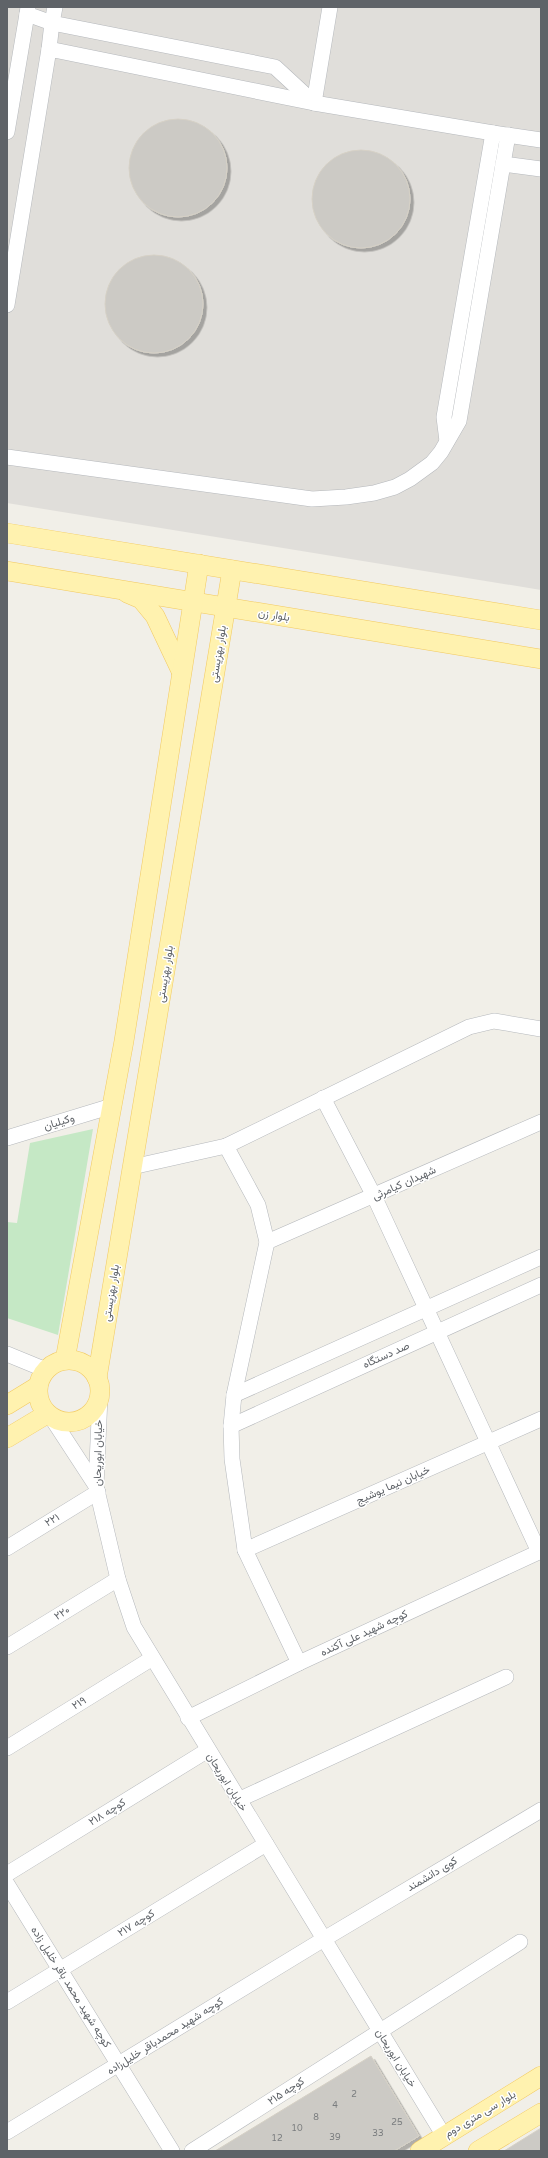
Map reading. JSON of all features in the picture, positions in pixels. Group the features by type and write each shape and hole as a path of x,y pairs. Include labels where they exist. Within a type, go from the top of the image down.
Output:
{"main road":[{"path":"7,533 541,620"},
{"path":"65,1360 124,1041 199,564"},
{"name":"بلوار بهزیستی","path":"98,1378 232,570"},
{"name":"بلوار زن","path":"7,571 541,659"},
{"path":"120,589 141,599 155,616 181,671"},
{"path":"124,1041 152,1048"},
{"path":"7,1405 42,1378 54,1363 65,1360 84,1364 92,1370 98,1378 100,1398 97,1407 83,1420 64,1423 49,1416 39,1401 42,1378"},
{"path":"7,1438 49,1416"},
{"name":"بلوار سی متری دوم","path":"420,2151 541,2076"},
{"path":"478,2151 541,2113"}],"street":[{"path":"7,305 55,7"},
{"path":"314,103 330,7"},
{"path":"7,132 28,10 52,23 274,67 314,103"},
{"path":"49,49 314,103 541,140"},
{"path":"447,441 444,417 493,133"},
{"path":"7,458 312,499 367,494 395,487 410,479 432,463 442,452 459,421 508,135"},
{"path":"503,164 541,169"},
{"path":"132,1167 226,1146 478,1024 502,1022 541,1029"},
{"path":"323,1098 374,1196 540,1552"},
{"name":"وکیلیان","path":"7,1138 112,1106"},
{"name":"شهیدان کیامرثی","path":"267,1242 541,1122"},
{"path":"226,1146 258,1205 267,1242 234,1395 231,1426 232,1459 245,1550 299,1663"},
{"path":"234,1395 541,1257"},
{"name":"صد دستگاه","path":"231,1426 541,1285"},
{"path":"7,1354 42,1378"},
{"name":"خیابان ابوریحان","path":"100,1398 97,1489 118,1578 134,1627 152,1659 444,2136"},
{"path":"49,1416 97,1489"},
{"name":"خیابان نیما یوشیج","path":"245,1550 489,1444 541,1419"},
{"name":"۲۲۱","path":"7,1548 97,1489"},
{"name":"کوچه شهید علی آکنده","path":"188,1718 299,1663 540,1552"},
{"name":"۲۲۰","path":"7,1647 118,1578"},
{"name":"۲۱۹","path":"7,1748 152,1659"},
{"path":"238,1800 506,1677"},
{"name":"کوچه ۲۱۸","path":"7,1874 208,1750"},
{"name":"کوی دانشمند","path":"324,1938 541,1810"},
{"name":"کوچه ۲۱۷","path":"7,2002 266,1844"},
{"name":"کوچه شهید محمد باقر خلیل زاده","path":"7,1884 172,2151"},
{"name":"کوچه شهید محمدباقر خلیل‌زاده","path":"7,2132 324,1938"},
{"name":"کوچه ۲۱۵","path":"192,2151 520,1942"}],"shaded area":[{"path":"7,7 541,7 541,590 7,503"}],"green space":[{"path":"93,1129 58,1335 7,1318 7,1222 17,1223 30,1143"}],"building":[{"path":"178,119 197,123 212,134 223,149 227,168 223,187 212,202 197,213 178,217 159,213 144,202 133,187 129,168 133,149 144,134 159,123"},
{"path":"361,150 380,154 395,165 406,180 410,199 406,218 395,233 380,244 361,248 342,244 327,233 316,218 312,199 316,180 327,165 342,154"},
{"path":"154,255 173,259 188,270 199,285 203,304 199,323 188,338 173,349 154,353 135,349 120,338 109,323 105,304 109,285 120,270 135,259"},
{"path":"371,2056 419,2136 394,2151 215,2151"},
{"path":"541,2128 541,2151 504,2151"}]}
